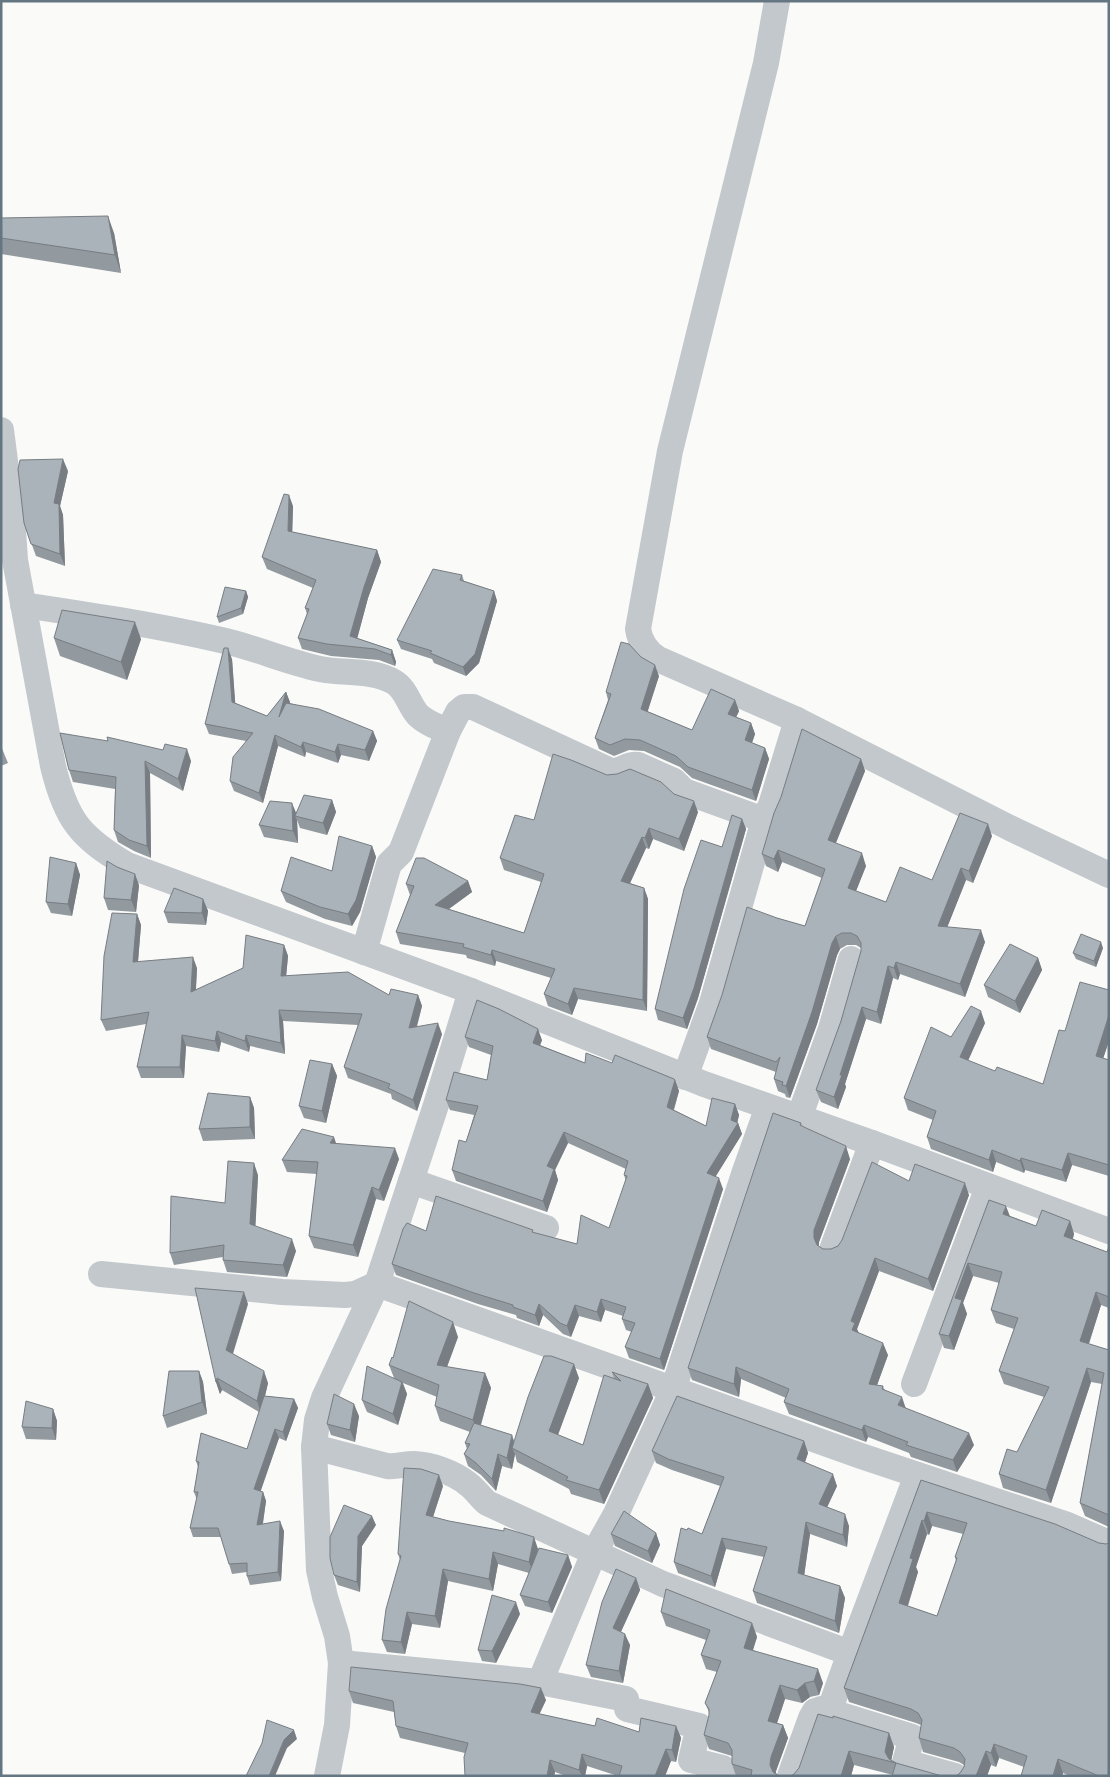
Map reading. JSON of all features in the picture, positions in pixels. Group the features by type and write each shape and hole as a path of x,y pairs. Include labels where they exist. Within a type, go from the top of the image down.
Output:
{"street":[{"path":"777,1 766,63 670,451 638,629 640,639 650,654 658,659 797,720 1010,828 1109,874"},
{"path":"1,430 12,516 8,561 23,605 52,766 58,789 69,814 85,836 103,851 127,865 471,991 685,1077 872,1143 1109,1231"},
{"path":"23,605 123,620 223,640 318,668 365,672 380,676 393,681 401,687 418,714 426,721 448,731"},
{"path":"364,952 389,864 401,852 448,731 458,712 464,707 473,707 611,771 617,772 633,764 638,765 674,781 684,791 764,820"},
{"path":"685,1077 712,1004 764,820 771,805 797,720"},
{"path":"799,1118 831,1029 851,959"},
{"path":"327,1776 337,1725 341,1663 337,1636 319,1570 314,1448 317,1420 324,1398 376,1284 411,1181 471,991"},
{"path":"540,1682 594,1553 616,1514 673,1390 768,1107"},
{"path":"833,1247 872,1143"},
{"path":"411,1181 546,1228"},
{"path":"914,1384 988,1187"},
{"path":"101,1274 282,1292 345,1295 355,1294 376,1284 917,1475 1065,1524 1109,1543"},
{"path":"314,1448 387,1466 395,1467 413,1464 431,1466 469,1484 487,1503 663,1584 850,1653"},
{"path":"829,1712 917,1475"},
{"path":"341,1663 540,1682 626,1699 627,1709 700,1726 691,1760 724,1768 722,1776"},
{"path":"790,1776 811,1718 815,1711 821,1709 912,1737 905,1762 955,1776"}],"building":[{"path":"108,216 115,255 1,238 1,218"},
{"path":"63,459 54,503 59,504 60,554 31,544 24,523 18,469 20,460"},
{"path":"284,494 289,495 288,531 377,550 350,636 392,650 391,655 375,649 327,644 298,638 309,609 305,608 316,580 262,557"},
{"path":"433,569 462,575 460,580 494,591 475,654 463,667 430,653 432,651 397,640"},
{"path":"225,587 246,591 241,608 217,617"},
{"path":"62,610 135,622 121,662 54,638"},
{"path":"621,642 629,644 641,657 655,665 641,709 692,730 711,689 735,700 728,714 751,723 745,740 765,748 752,790 688,767 676,756 640,740 625,739 610,745 595,738 611,694 606,692"},
{"path":"224,648 228,648 232,702 267,716 286,692 279,717 286,703 319,709 373,731 365,750 338,744 335,752 303,742 301,747 275,735 259,793 230,781 233,757 253,733 205,724"},
{"path":"802,729 861,759 828,840 862,853 848,888 886,902 900,867 932,880 960,813 988,824 969,871 961,868 938,926 981,930 960,984 896,962 894,968 888,966 877,1012 862,1007 834,1097 816,1090 841,1021 861,951 861,943 857,936 851,933 842,933 836,936 832,943 812,1012 786,1086 782,1085 783,1082 774,1079 780,1057 776,1062 707,1037 722,995 747,907 805,926 825,869 778,850 774,859 762,854"},
{"path":"60,733 108,741 107,737 163,750 165,744 187,749 178,779 145,761 147,846 129,840 114,830 116,777 69,770"},
{"path":"553,754 607,775 617,774 630,769 661,782 674,794 694,801 679,839 649,828 645,838 642,837 621,881 644,888 643,1000 574,988 568,1004 544,994 555,969 492,950 491,955 463,947 464,944 396,932 414,886 406,884 416,858 424,858 468,881 435,905 524,933 544,874 500,858 515,815 534,820"},
{"path":"304,795 332,800 323,823 295,816"},
{"path":"270,801 292,803 293,831 259,825"},
{"path":"732,815 742,819 694,988 683,1018 655,1009 684,889 701,840 722,847"},
{"path":"339,836 372,846 356,900 348,914 320,907 281,891 291,857 332,871"},
{"path":"50,857 76,863 68,904 46,902"},
{"path":"107,861 135,874 131,900 104,898"},
{"path":"174,888 203,899 202,913 164,912"},
{"path":"112,913 137,914 133,962 193,957 191,992 243,968 246,935 284,945 281,976 348,972 389,995 391,989 418,995 409,1028 438,1023 413,1100 388,1088 390,1084 344,1067 362,1014 279,1010 281,1043 246,1035 245,1041 217,1031 215,1041 182,1035 180,1067 137,1067 149,1012 101,1020 104,956"},
{"path":"1081,934 1101,942 1094,961 1073,953"},
{"path":"1010,944 1038,958 1015,1001 984,985"},
{"path":"1080,982 1109,990 1109,1015 1096,1056 1109,1060 1109,1165 1068,1153 1062,1170 1021,1158 1020,1161 992,1150 989,1160 927,1137 936,1111 904,1098 931,1027 951,1037 971,1006 981,1011 960,1057 995,1071 997,1067 1043,1084 1059,1030 1065,1031"},
{"path":"477,1000 538,1029 533,1043 585,1063 586,1053 612,1063 615,1055 674,1079 667,1107 706,1126 712,1098 735,1104 731,1120 738,1123 707,1173 719,1178 660,1359 625,1347 635,1323 622,1319 626,1307 601,1299 597,1312 575,1305 567,1326 560,1323 539,1304 535,1315 513,1307 513,1305 392,1264 403,1229 407,1223 426,1231 436,1196 533,1230 532,1232 577,1244 581,1215 609,1228 627,1176 624,1175 628,1161 564,1132 547,1166 554,1169 543,1201 452,1170 459,1140 466,1142 478,1106 446,1100 454,1072 487,1080 493,1046 465,1037"},
{"path":"310,1060 332,1064 322,1111 299,1106"},
{"path":"208,1093 250,1097 250,1127 199,1129"},
{"path":"773,1113 801,1123 800,1125 846,1146 814,1230 814,1238 817,1245 823,1249 831,1249 838,1246 842,1240 872,1162 909,1181 915,1164 965,1183 928,1279 875,1258 851,1321 855,1323 852,1330 883,1343 869,1384 883,1386 882,1389 902,1397 898,1405 969,1433 953,1460 906,1445 908,1442 864,1425 862,1430 784,1402 789,1389 736,1367 734,1384 688,1368"},
{"path":"302,1129 334,1137 330,1143 395,1148 379,1190 372,1187 353,1245 309,1236 318,1162 282,1160"},
{"path":"228,1161 254,1163 250,1224 292,1239 283,1265 223,1260 224,1245 170,1253 171,1196 225,1203"},
{"path":"989,1200 1006,1206 1003,1214 1036,1226 1042,1210 1070,1221 1064,1236 1107,1252 1109,1247 1109,1297 1096,1292 1080,1341 1109,1350 1109,1515 1080,1503 1104,1373 1087,1368 1046,1490 999,1474 1007,1449 1017,1452 1049,1387 999,1371 1018,1318 991,1310 1002,1272 968,1263 955,1298 962,1300 949,1336 939,1334"},
{"path":"195,1288 244,1292 226,1350 264,1371 257,1401 217,1378 216,1382"},
{"path":"409,1301 453,1322 437,1365 485,1373 473,1420 435,1406 439,1385 389,1365 393,1358"},
{"path":"544,1356 551,1356 574,1364 549,1431 583,1445 604,1375 621,1381 612,1372 648,1384 599,1490 566,1480 568,1477 512,1448 528,1397"},
{"path":"367,1366 402,1382 393,1414 362,1400"},
{"path":"169,1371 199,1371 202,1402 163,1416"},
{"path":"334,1394 354,1404 350,1430 327,1424"},
{"path":"264,1396 294,1399 283,1432 275,1429 254,1489 263,1492 257,1525 280,1521 278,1572 247,1576 247,1563 229,1564 218,1528 190,1528 198,1492 194,1492 199,1462 196,1461 201,1433 247,1449"},
{"path":"677,1396 804,1441 797,1459 833,1474 819,1504 845,1514 843,1535 806,1522 798,1573 840,1586 835,1621 753,1591 767,1547 722,1538 711,1576 674,1562 681,1528 687,1530 688,1528 702,1534 724,1477 668,1459 652,1451"},
{"path":"26,1401 53,1409 52,1428 22,1427"},
{"path":"474,1423 512,1435 507,1458 498,1454 492,1479 464,1454 470,1444 465,1443"},
{"path":"404,1468 421,1469 439,1475 426,1515 504,1531 504,1528 534,1537 529,1562 493,1552 489,1579 443,1569 435,1616 407,1612 401,1642 382,1640 386,1609 401,1556 398,1554"},
{"path":"921,1480 1055,1524 1099,1543 1109,1543 1109,1776 1099,1776 1058,1759 1053,1776 1021,1776 1027,1756 994,1744 991,1753 986,1751 976,1776 956,1776 964,1767 965,1759 954,1748 919,1738 922,1720 918,1713 911,1709 844,1688","holes":["927,1512 967,1523 937,1616 899,1603 913,1559 910,1558 922,1520 924,1521"]},
{"path":"344,1505 372,1516 358,1536 357,1582 334,1575 330,1558 330,1537"},
{"path":"624,1511 656,1533 648,1551 611,1534"},
{"path":"539,1548 568,1555 548,1602 520,1595"},
{"path":"616,1569 636,1578 613,1628 625,1634 619,1671 586,1665 602,1602"},
{"path":"666,1589 752,1623 744,1648 818,1669 814,1681 805,1683 797,1690 780,1685 768,1721 783,1725 771,1757 770,1765 773,1772 779,1776 751,1776 752,1770 732,1764 732,1750 728,1743 704,1735 709,1715 709,1709 705,1703 721,1661 701,1655 710,1630 661,1612"},
{"path":"492,1595 516,1602 492,1651 478,1650"},
{"path":"351,1667 520,1684 541,1688 531,1712 595,1726 597,1718 639,1732 641,1718 676,1726 672,1750 666,1749 655,1776 619,1776 622,1766 582,1754 579,1770 550,1760 547,1776 465,1776 464,1757 468,1743 396,1726 393,1701 349,1691"},
{"path":"818,1714 833,1718 833,1716 889,1733 885,1752 889,1759 896,1763 849,1751 841,1776 791,1776 799,1768"},
{"path":"267,1720 294,1730 284,1740 269,1776 246,1776 262,1743"},
{"path":"896,1763 942,1776 892,1776"}]}
